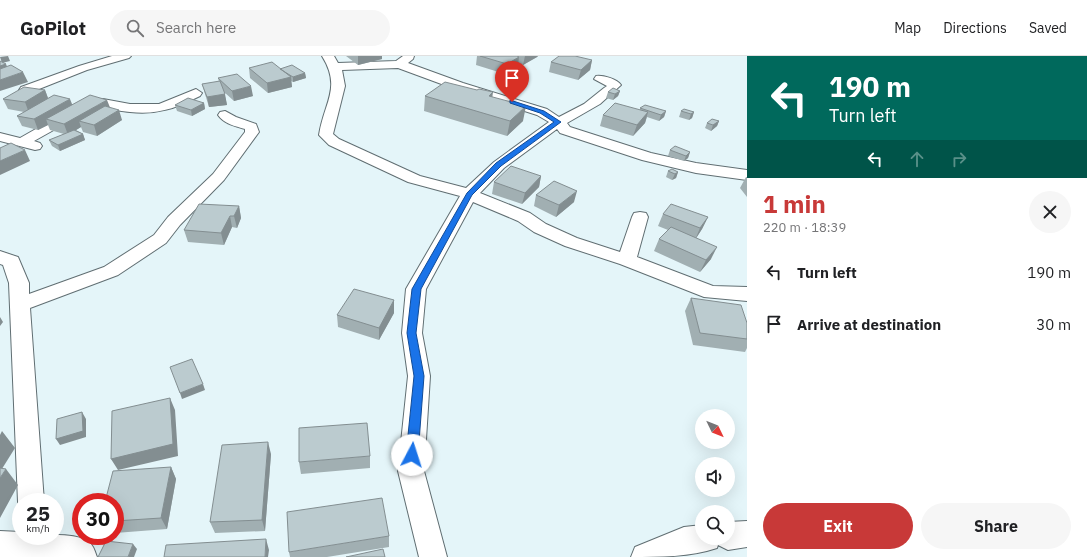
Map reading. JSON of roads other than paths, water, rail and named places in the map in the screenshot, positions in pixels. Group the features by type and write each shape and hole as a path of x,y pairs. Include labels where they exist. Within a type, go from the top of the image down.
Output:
{"street":[{"path":"25,90 83,68 125,56"},
{"path":"399,64 404,59 414,56"},
{"path":"747,175 696,168 647,157 565,130 558,122 542,112 524,105 459,86 399,64 332,61 340,82 327,121 326,135 334,142 414,179 469,194 524,217 540,228 570,242 627,260 711,292 747,294"},
{"path":"433,557 411,471 419,376 412,333 416,289 469,194 499,165 558,122 569,118 604,97 615,85 600,79"},
{"path":"23,142 90,104 103,103 130,108 159,108 169,106 196,93"},
{"path":"21,304 111,271 160,239 174,221 220,177 232,157 252,132 251,127 231,120 225,115"},
{"path":"0,137 41,147"},
{"path":"627,260 640,216"},
{"path":"0,257 11,261 19,283 31,493"},
{"path":"735,535 747,534"},
{"path":"645,557 684,541 695,540"},
{"path":"0,545 12,544"},
{"path":"50,545 79,552 83,557"}]}
